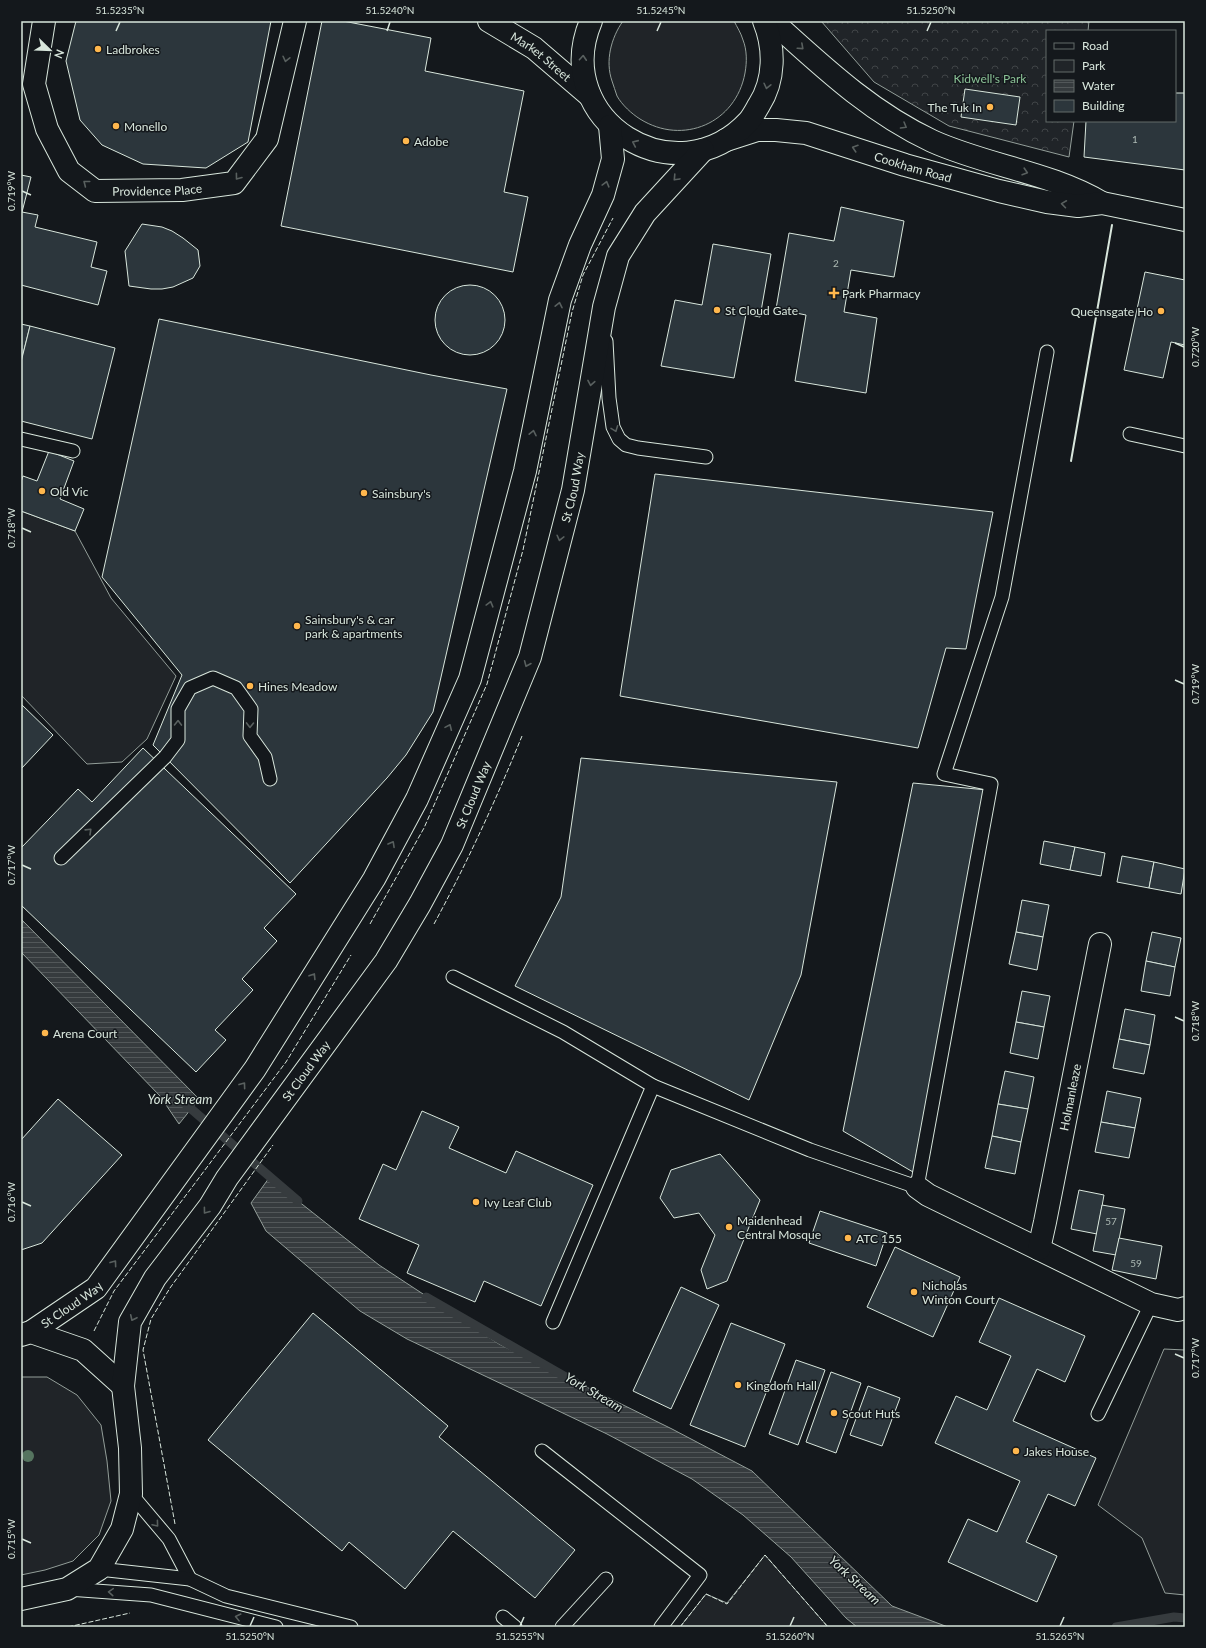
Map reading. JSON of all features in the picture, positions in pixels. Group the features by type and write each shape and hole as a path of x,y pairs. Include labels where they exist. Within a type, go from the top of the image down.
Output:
{"main road":[{"name":"Providence Place","path":"44,21 34,84 47,129 69,171 95,191 182,190 234,183 267,139 295,21"},
{"name":"Market Street","path":"489,21 534,48 590,96"},
{"path":"591,21 585,36 583,67 590,96 599,112 610,126 630,141 653,150 678,153 703,150 726,140 749,120 765,95 772,66 770,36 764,21"},
{"name":"Cookham Road","path":"772,21 839,81 874,108 932,141 972,156 1073,188 1102,203 1185,220"},
{"name":"St Cloud Way","path":"26,1334 96,1288 255,1069 374,878 417,799 470,680 525,471 560,300 580,245 603,195 613,159 610,126"},
{"name":"Cookham Road","path":"726,140 757,130 806,133 905,165 999,191 1047,202 1078,206 1102,203"},
{"name":"St Cloud Way","path":"99,1569 122,1529 131,1494 130,1448 123,1386 130,1322 155,1278 210,1206 233,1171 386,961 420,904 452,845 530,657 573,490 604,307 618,256 645,213 703,150"},
{"name":"Holmanleaze","path":"1039,1249 1046,1222 1100,944"},
{"path":"917,1187 928,1195 1151,1304 1178,1310 1185,1308"},
{"path":"26,1334 83,1350 123,1386"},
{"path":"21,1599 67,1589 99,1569"}],"lane":[{"path":"604,307 609,398 613,427 619,439 626,445 638,448 706,457"},
{"path":"453,977 563,1032 653,1086 810,1150 917,1187 991,784 944,774 1002,597 1048,352"},
{"path":"1130,434 1185,446"},
{"path":"21,439 73,451"},
{"path":"61,858 165,757 178,740 178,709 190,688 213,678 236,688 251,709 250,736 265,757 270,779"},
{"path":"553,1322 653,1086"},
{"path":"1098,1414 1151,1304"},
{"path":"542,1451 700,1574 661,1627"},
{"path":"131,1494 169,1539 190,1579"},
{"path":"99,1569 190,1579 226,1596 351,1627"},
{"path":"562,1627 606,1579"},
{"path":"67,1589 151,1595 276,1627"},
{"path":"504,1617 515,1627"}],"green space":[{"path":"623,21 734,21 744,44 746,60 745,73 740,90 731,105 719,117 705,125 690,129 673,130 656,127 634,115 624,106 617,96 609,66 612,42"},
{"name":"Kidwell's Park","path":"821,21 1089,21 1088,30 1046,30 1046,122 1074,122 1069,157 949,126 874,82"},
{"path":"21,511 75,531 111,598 176,676 147,739 122,762 87,764 21,695"},
{"path":"1164,1349 1185,1350 1185,1595 1165,1593 1142,1538 1098,1505"},
{"path":"21,1377 47,1377 77,1395 101,1425 107,1461 111,1501 99,1535 73,1561 45,1570 21,1575"},
{"path":"765,1555 828,1627 680,1627 706,1594 727,1603"}],"water":[{"name":"York Stream","path":"21,919 199,1099 179,1124 160,1096 21,952"},
{"path":"269,1178 379,1265 499,1344 672,1429 752,1471 892,1606 948,1627 857,1627 846,1618 791,1557 743,1515 692,1479 607,1434 407,1339 360,1311 266,1231 251,1203"}],"building":[{"path":"76,21 271,21 248,142 206,168 143,164 102,145 80,120 66,61"},
{"name":"Adobe","path":"322,21 343,21 431,38 425,71 524,91 504,192 528,197 513,272 281,226"},
{"name":"The Tuk In","path":"965,89 1020,97 1016,125 961,117"},
{"path":"1176,93 1185,93 1185,170 1084,157 1086,122 1176,122"},
{"path":"21,175 31,177 22,212 38,215 35,227 97,242 91,267 107,271 98,305 21,285"},
{"path":"841,207 904,221 894,277 851,270 844,312 877,318 866,393 795,381 806,315 776,309 789,233 834,241"},
{"path":"142,224 162,227 172,231 198,250 200,266 193,278 173,287 162,289 129,286 125,251"},
{"name":"St Cloud Gate","path":"713,244 771,254 760,317 746,314 734,378 661,366 675,300 702,305"},
{"name":"Queensgate Ho","path":"1145,272 1185,280 1185,345 1171,342 1163,378 1124,370"},
{"path":"463,285 477,285 490,291 499,300 505,313 503,333 495,345 477,355 463,355 450,349 441,340 435,327 435,313 441,300 450,291"},
{"name":"Sainsbury's & car park & apartments","path":"159,319 431,375 507,389 433,712 406,755 387,778 290,883 153,745 182,675 102,577"},
{"path":"21,324 30,326 21,362"},
{"path":"30,326 115,348 92,439 21,421 21,362"},
{"name":"Old Vic","path":"49,451 74,461 60,499 84,509 75,531 21,511 21,482 23,476 37,481"},
{"path":"655,474 993,512 966,649 946,648 918,748 620,696"},
{"path":"21,704 53,735 21,769"},
{"path":"143,748 296,894 264,928 277,941 242,979 253,990 215,1030 226,1040 196,1072 21,905 21,848 78,789 92,802"},
{"path":"581,758 837,782 801,975 749,1100 515,986 561,897"},
{"path":"913,783 987,790 913,1172 843,1131"},
{"path":"1044,841 1075,847 1070,870 1040,864"},
{"path":"1075,847 1105,853 1101,876 1070,870"},
{"path":"1122,856 1154,862 1149,888 1117,882"},
{"path":"1154,862 1185,869 1181,894 1149,888"},
{"path":"1022,900 1049,905 1043,937 1016,932"},
{"path":"1016,932 1043,937 1037,970 1009,964"},
{"path":"1152,932 1181,938 1175,967 1146,961"},
{"path":"1146,961 1175,967 1170,996 1141,991"},
{"path":"1022,991 1050,996 1044,1027 1016,1022"},
{"path":"1125,1009 1155,1015 1150,1045 1119,1039"},
{"path":"1016,1022 1044,1027 1038,1059 1010,1053"},
{"path":"1119,1039 1150,1045 1144,1074 1113,1068"},
{"path":"1005,1071 1034,1077 1028,1109 998,1104"},
{"path":"1107,1091 1141,1098 1135,1128 1101,1122"},
{"path":"58,1099 122,1155 42,1243 21,1250 21,1140"},
{"path":"998,1104 1028,1109 1021,1142 992,1136"},
{"name":"Ivy Leaf Club","path":"422,1111 459,1127 449,1148 506,1173 516,1151 593,1185 541,1306 484,1281 475,1302 407,1273 419,1245 359,1219 383,1164 396,1170"},
{"path":"1101,1122 1135,1128 1129,1158 1095,1152"},
{"path":"992,1136 1021,1142 1015,1174 985,1168"},
{"name":"Maidenhead Central Mosque","path":"720,1154 760,1200 727,1281 707,1289 701,1270 715,1235 699,1213 674,1218 660,1198 671,1170"},
{"path":"1079,1190 1104,1195 1097,1234 1071,1229"},
{"path":"1102,1205 1125,1209 1116,1255 1093,1251"},
{"name":"ATC 155","path":"820,1211 887,1233 876,1266 809,1243"},
{"path":"1119,1238 1162,1246 1156,1279 1112,1270"},
{"name":"Nicholas Winton Court","path":"895,1247 960,1277 933,1337 867,1307"},
{"path":"681,1287 719,1305 671,1409 633,1391"},
{"name":"Jakes House","path":"999,1298 1085,1336 1065,1382 1037,1369 1013,1421 1096,1458 1075,1506 1048,1494 1026,1542 1057,1556 1037,1602 948,1562 968,1519 997,1532 1020,1481 935,1443 956,1396 987,1410 1011,1356 979,1342"},
{"path":"313,1313 448,1426 439,1437 575,1550 535,1598 453,1531 405,1589 349,1542 342,1551 208,1440"},
{"name":"Kingdom Hall","path":"731,1323 785,1344 745,1447 690,1425"},
{"path":"796,1360 825,1370 798,1445 769,1434"},
{"name":"Scout Huts","path":"831,1372 861,1383 836,1453 806,1442"},
{"path":"868,1386 900,1398 882,1446 850,1435"}],"waterway":[{"path":"182,1101 298,1201"},
{"name":"York Stream","path":"426,1297 576,1383"},
{"name":"York Stream","path":"1116,1627 1174,1617 1185,1618"}],"fence":[{"path":"370,924 424,828 487,684 523,550 572,312 583,275 613,218"},
{"path":"434,924 481,831 522,736"},
{"path":"94,1331 114,1291 286,1062 351,955"},
{"path":"175,1524 143,1350 151,1319 170,1288 273,1145"},
{"path":"680,1627 706,1594 727,1604 765,1555 828,1627"},
{"path":"68,1627 130,1613"}],"wall":[{"path":"1071,461 1112,225"}],"place":[{"name":"Ladbrokes","path":"98,49"},
{"name":"The Tuk In","path":"990,107"},
{"name":"Monello","path":"116,126"},
{"name":"Adobe","path":"406,141"},
{"name":"Park Pharmacy","path":"834,293"},
{"name":"St Cloud Gate","path":"717,310"},
{"name":"Queensgate Ho","path":"1161,311"},
{"name":"Old Vic","path":"42,491"},
{"name":"Sainsbury's","path":"364,493"},
{"name":"Sainsbury's & car park & apartments","path":"297,626"},
{"name":"Hines Meadow","path":"250,686"},
{"name":"Arena Court","path":"45,1033"},
{"name":"Ivy Leaf Club","path":"476,1202"},
{"name":"Maidenhead Central Mosque","path":"729,1227"},
{"name":"ATC 155","path":"848,1238"},
{"name":"Nicholas Winton Court","path":"914,1292"},
{"name":"Kingdom Hall","path":"738,1385"},
{"name":"Scout Huts","path":"834,1413"},
{"name":"Jakes House","path":"1016,1451"}]}
